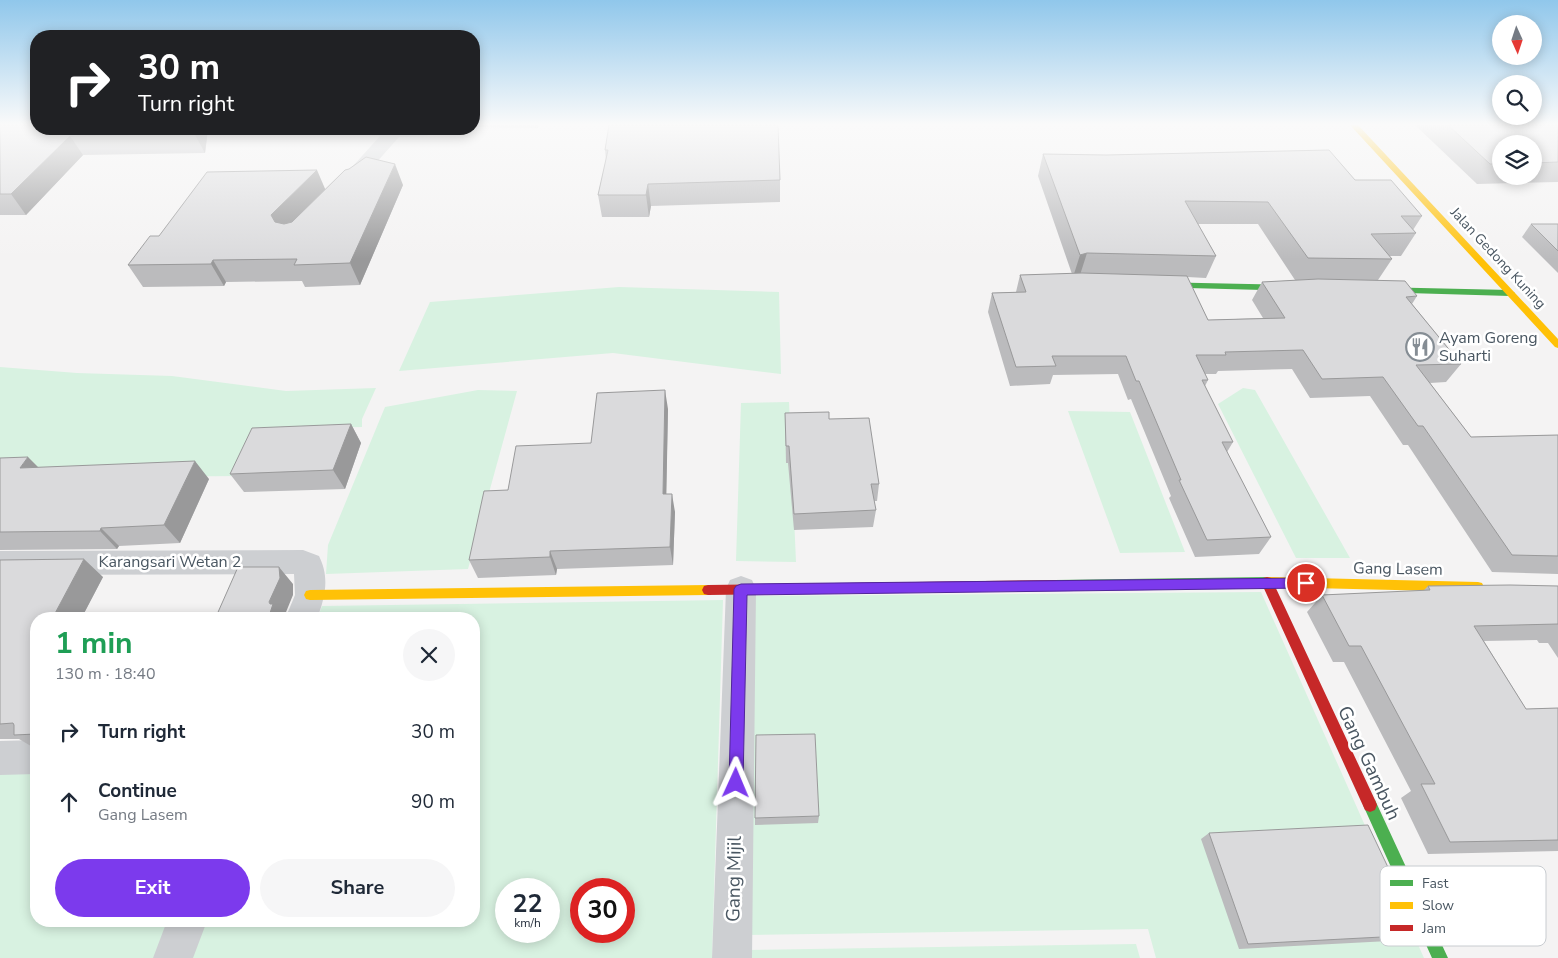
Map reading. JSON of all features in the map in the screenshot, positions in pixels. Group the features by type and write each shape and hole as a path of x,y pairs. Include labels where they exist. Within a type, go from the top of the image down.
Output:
{"street":[{"path":"334,197 359,170"},
{"name":"Jalan Gedong Kuning","path":"1396,170 1558,345"},
{"path":"1140,285 1308,289"},
{"path":"1367,290 1510,293"},
{"name":"Karangsari Wetan 2","path":"0,563 303,562 308,565 306,607"},
{"name":"Gang Lasem","path":"306,607 741,589 1267,582 1490,587"},
{"name":"Gang Gambuh","path":"1267,582 1398,866"},
{"name":"Gang Mijil","path":"732,958 741,589"},
{"path":"0,758 30,757"},
{"path":"173,958 185,927"},
{"name":"Gang Gambuh","path":"1434,946 1440,958"}],"green space":[{"path":"619,287 779,292 781,374 613,353 399,371 430,302"},
{"path":"0,367 77,373 172,376 286,391 376,388 362,419 362,427 268,429 243,476 0,478"},
{"path":"1243,388 1255,390 1350,558 1296,558 1218,404"},
{"path":"478,390 517,391 468,569 326,574 328,545 385,407"},
{"path":"789,402 796,562 736,561 741,403"},
{"path":"1068,411 1130,412 1185,552 1120,553"},
{"path":"1261,592 1383,866 1380,866 1380,946 1419,946 1424,958 1156,958 1148,929 745,935 750,596"},
{"path":"723,600 712,958 190,958 202,927 480,927 480,612 320,612 322,606"},
{"path":"30,761 30,927 173,927 161,958 0,958 0,762"},
{"path":"1136,944 1140,958 746,958 746,950"}],"building":[{"path":"0,170 36,170 11,194 0,194"},
{"path":"317,170 271,215 275,222 284,224 292,222 345,170 392,170 350,263 294,265 297,259 213,260 211,264 128,265 150,236 159,236 207,172"},
{"path":"604,170 780,170 780,180 648,184 646,195 598,195"},
{"path":"1049,170 1346,170 1355,180 1391,180 1422,216 1401,216 1416,233 1371,234 1392,259 1308,258 1268,202 1185,201 1216,256 1087,253 1080,255"},
{"path":"1531,224 1558,224 1558,251"},
{"path":"1082,273 1187,276 1208,320 1285,318 1262,282 1318,279 1405,281 1417,296 1406,297 1461,364 1416,365 1471,437 1558,435 1558,556 1512,555 1423,426 1418,426 1383,377 1322,379 1303,350 1225,352 1226,355 1196,355 1208,380 1202,380 1233,442 1222,442 1271,537 1207,540 1179,480 1181,480 1139,381 1136,381 1126,356 1052,356 1056,366 1016,367 992,293 1026,292 1020,275"},
{"path":"665,390 663,494 672,494 670,547 550,551 550,557 469,560 484,491 508,490 516,446 591,443 597,393"},
{"path":"829,412 829,419 869,418 879,484 871,484 876,510 794,514 789,446 786,446 785,413"},
{"path":"351,424 333,470 230,474 252,428"},
{"path":"28,457 20,468 195,461 164,525 101,528 100,531 0,532 0,458"},
{"path":"84,559 56,612 30,612 30,734 14,735 13,723 0,724 0,560"},
{"path":"238,567 279,567 280,578 269,602 273,604 270,612 218,612"},
{"path":"1428,586 1558,586 1558,624 1474,626 1526,709 1558,708 1558,840 1450,842 1421,784 1435,784 1361,646 1349,646 1322,595 1430,590"},
{"path":"815,734 819,816 755,818 756,735"},
{"path":"1368,825 1387,866 1380,866 1380,937 1248,944 1209,833"}],"traffic: fast":[{"path":"1154,285 1296,288"},
{"path":"1376,290 1510,293"},
{"path":"1055,585 1268,582"},
{"path":"1370,805 1398,866"},
{"path":"1435,946 1440,958"}],"traffic: slow":[{"path":"1395,170 1558,345"},
{"path":"1268,582 1478,587"},
{"path":"310,595 708,590"}],"traffic: jam":[{"path":"1267,582 1370,805"},
{"path":"708,590 1055,585"}],"place":[{"name":"Ayam Goreng Suharti","path":"1420,347"}],"route":[{"path":"736,783 741,589 1306,583"}]}
